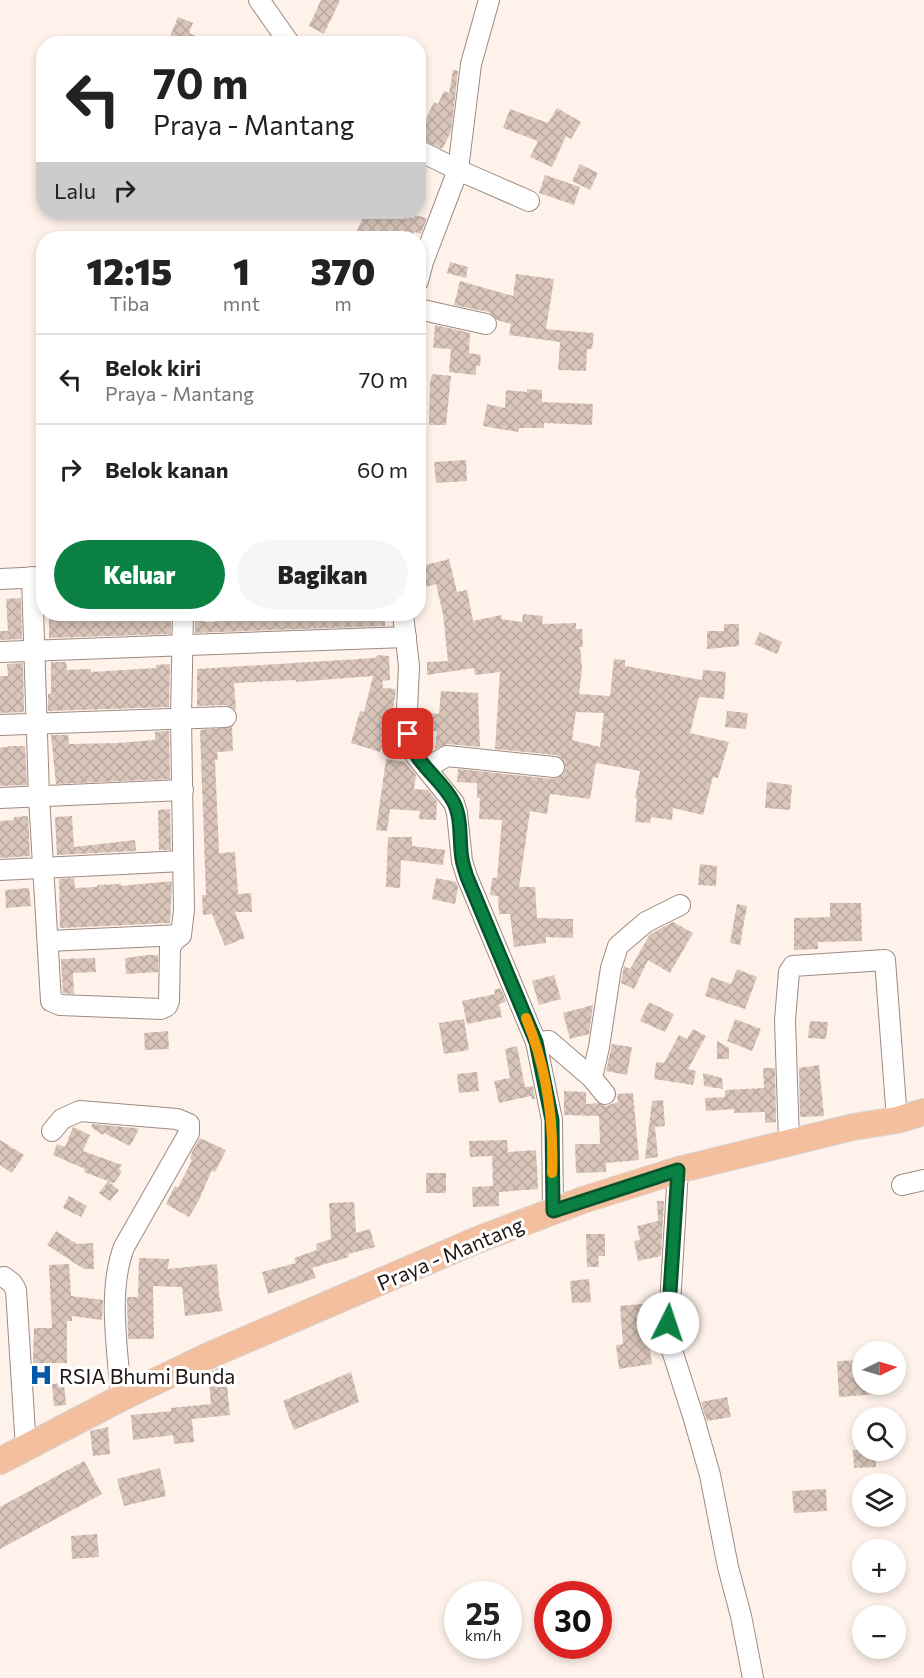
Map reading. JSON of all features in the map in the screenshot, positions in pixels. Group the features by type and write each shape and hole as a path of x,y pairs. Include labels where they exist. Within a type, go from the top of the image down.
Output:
{"main road":[{"name":"Praya - Mantang","path":"0,1461 208,1356 477,1240 553,1211 678,1170 924,1112"}],"street":[{"path":"259,0 284,36"},
{"path":"426,254 458,170 471,64 489,0"},
{"path":"426,154 529,201"},
{"path":"426,311 486,324"},
{"path":"0,579 36,577"},
{"path":"36,614 34,651 39,797 52,1003 77,1007 161,1009 168,1005 170,947 181,935 184,910 181,718 183,621"},
{"path":"404,621 410,678 406,710 410,746 454,803 462,861 467,877 536,1042 552,1120 553,1211"},
{"path":"0,652 406,637"},
{"path":"0,725 226,717"},
{"path":"426,768 447,756 554,767"},
{"path":"0,798 183,789"},
{"path":"0,870 183,861"},
{"path":"592,1078 611,968 618,946 645,922 680,905"},
{"path":"48,941 181,935"},
{"path":"789,1142 785,1020 789,972 793,966 883,960 886,962 897,1120"},
{"path":"536,1042 549,1041 592,1078 605,1094"},
{"path":"52,1131 62,1119 80,1111 177,1119 189,1124 189,1133 124,1246 119,1263 115,1294 121,1398"},
{"path":"678,1170 668,1338 710,1475 753,1678"},
{"path":"903,1185 924,1180"},
{"path":"4,1277 12,1283 16,1290 26,1449"}],"building":[{"path":"321,0 340,0 324,34 309,26"},
{"path":"178,17 193,23 189,33 196,36 170,36"},
{"path":"453,70 458,71 451,132 442,149 426,142 426,119 434,102 438,104 444,91 449,93"},
{"path":"557,108 581,122 571,139 566,136 552,167 530,157 538,141 503,128 510,109 548,123"},
{"path":"580,164 598,173 590,190 572,181"},
{"path":"545,175 580,187 574,205 539,193"},
{"path":"427,218 422,231 357,231 362,219"},
{"path":"450,262 468,267 466,278 447,273"},
{"path":"516,274 554,279 546,329 594,333 592,349 587,349 586,371 558,370 560,342 509,335 511,324 497,320 489,312 454,305 460,281 513,296"},
{"path":"435,325 470,333 469,353 481,355 480,366 476,366 476,375 449,372 451,349 433,348"},
{"path":"432,374 451,376 446,425 429,425"},
{"path":"527,389 542,390 542,402 593,404 592,425 544,423 544,428 519,428 518,432 483,426 487,404 505,408 506,390 527,392"},
{"path":"466,460 467,481 436,483 434,462"},
{"path":"449,559 457,592 467,590 473,621 501,615 502,619 522,622 523,614 543,616 542,624 576,623 576,629 582,629 583,647 580,647 582,669 579,694 610,696 614,659 625,660 625,666 702,680 703,670 726,672 724,699 699,697 690,733 729,742 718,778 713,777 703,815 673,808 672,820 651,817 650,823 635,822 637,798 635,798 640,771 596,763 590,799 550,794 547,814 530,811 519,887 535,887 537,918 573,919 573,938 546,937 546,943 514,947 510,914 499,914 498,896 490,895 492,878 497,878 502,820 479,819 480,798 477,798 477,783 457,782 458,769 553,779 563,774 566,768 561,758 556,755 495,749 500,672 475,675 474,668 427,675 427,662 448,661 443,614 436,584 426,587 426,565","holes":["576,712 604,713 600,747 572,740"]},
{"path":"21,598 22,639 0,640 0,631 8,631 6,599"},
{"path":"49,621 171,621 171,634 49,638"},
{"path":"195,621 385,621 385,626 195,633"},
{"path":"724,624 739,624 739,646 707,649 707,631 724,631"},
{"path":"760,632 782,642 777,654 754,644"},
{"path":"378,655 389,656 390,680 382,681 383,688 396,689 393,709 380,752 351,743 360,711 364,712 373,676 296,682 296,680 234,683 236,710 226,705 197,706 197,669 375,658"},
{"path":"51,662 66,662 67,670 91,669 91,672 156,668 156,665 170,664 169,707 48,711 48,694 51,694"},
{"path":"23,663 24,712 0,713 0,676 8,676 7,664"},
{"path":"441,691 478,693 480,747 448,744 435,749 437,731 429,731 431,713 439,714"},
{"path":"727,711 748,713 746,729 725,727"},
{"path":"232,727 233,751 217,752 218,760 215,760 219,853 235,852 238,894 251,893 252,912 235,912 245,938 225,946 212,914 203,915 202,895 206,895 200,730"},
{"path":"169,731 170,779 56,784 51,735 68,735 69,744 118,743 155,740 155,732"},
{"path":"25,746 27,785 0,786 0,748"},
{"path":"386,759 405,762 416,775 414,789 428,790 437,801 436,820 419,819 420,811 390,809 387,831 376,830"},
{"path":"767,782 792,785 790,810 765,808"},
{"path":"170,809 171,850 159,850 158,810"},
{"path":"28,816 30,856 0,858 0,821"},
{"path":"72,816 74,847 135,840 136,851 57,855 55,817"},
{"path":"388,837 412,837 412,846 445,850 443,865 401,860 400,888 386,887"},
{"path":"700,864 717,866 716,886 698,885"},
{"path":"74,878 75,888 172,881 170,923 60,928 59,879"},
{"path":"436,878 456,882 458,887 455,904 432,899"},
{"path":"29,888 31,906 6,908 5,890"},
{"path":"830,903 861,903 862,941 818,942 818,949 794,950 794,918 830,917"},
{"path":"737,904 747,906 740,945 730,943"},
{"path":"673,922 693,933 670,973 648,960 634,989 621,983 624,966 630,969 650,934"},
{"path":"158,955 158,972 126,974 125,958"},
{"path":"95,958 96,972 73,973 74,994 63,993 61,959"},
{"path":"737,969 757,977 745,1009 705,996 711,977 731,984"},
{"path":"554,975 561,999 539,1005 532,981"},
{"path":"501,988 506,1002 499,1004 502,1017 467,1024 462,1001 495,994 494,990"},
{"path":"649,1002 674,1014 665,1032 640,1021"},
{"path":"593,1005 589,1034 570,1039 563,1013"},
{"path":"464,1019 469,1050 444,1054 439,1023"},
{"path":"735,1019 761,1029 752,1051 727,1041"},
{"path":"810,1021 828,1022 826,1039 808,1038"},
{"path":"693,1029 706,1036 688,1069 696,1071 693,1085 654,1079 656,1062 664,1063 679,1035 687,1039"},
{"path":"168,1031 169,1049 145,1050 144,1033"},
{"path":"717,1041 729,1048 729,1059 717,1059"},
{"path":"612,1044 632,1047 627,1075 606,1071"},
{"path":"517,1046 525,1087 533,1086 535,1099 531,1096 499,1103 494,1081 510,1078 505,1049"},
{"path":"819,1065 824,1116 800,1117 799,1068"},
{"path":"763,1068 775,1068 776,1122 765,1123 765,1112 734,1113 734,1109 706,1111 705,1098 725,1097 725,1090 764,1088"},
{"path":"477,1072 479,1091 459,1093 457,1074"},
{"path":"703,1073 722,1078 723,1089 704,1086"},
{"path":"564,1091 586,1092 586,1104 598,1103 606,1106 618,1102 617,1094 633,1093 639,1160 606,1163 606,1172 576,1173 575,1144 600,1144 599,1116 564,1115"},
{"path":"663,1100 665,1126 655,1127 658,1157 645,1159 652,1101"},
{"path":"92,1124 139,1129 130,1146 104,1133 103,1135 91,1127"},
{"path":"73,1127 90,1135 83,1151 122,1165 119,1169 122,1172 114,1183 109,1182 119,1190 110,1201 99,1193 108,1181 84,1172 85,1169 53,1155 57,1144 65,1147"},
{"path":"200,1138 226,1150 215,1172 212,1170 189,1217 166,1204 175,1186 178,1188"},
{"path":"0,1140 24,1155 12,1173 0,1165"},
{"path":"507,1140 508,1152 536,1150 538,1189 499,1192 499,1206 473,1207 472,1187 493,1186 492,1156 470,1157 469,1141"},
{"path":"426,1173 446,1173 446,1193 426,1193"},
{"path":"69,1196 87,1206 81,1217 63,1208"},
{"path":"657,1201 664,1201 661,1256 638,1261 634,1241 640,1240 637,1226 658,1221"},
{"path":"354,1202 356,1233 370,1229 375,1247 348,1254 349,1257 312,1268 316,1278 268,1294 262,1272 296,1263 294,1258 317,1250 316,1244 331,1239 329,1203"},
{"path":"56,1231 77,1244 93,1243 94,1269 84,1269 47,1245"},
{"path":"586,1234 605,1234 605,1256 598,1256 599,1267 587,1267"},
{"path":"139,1258 169,1259 168,1269 217,1264 219,1295 223,1311 185,1316 182,1287 153,1286 154,1339 128,1339 127,1297 138,1297"},
{"path":"69,1264 71,1296 103,1300 102,1320 72,1316 72,1321 67,1321 67,1363 33,1363 34,1328 52,1328 49,1265"},
{"path":"589,1279 591,1302 572,1303 570,1281"},
{"path":"651,1303 652,1325 646,1325 652,1364 619,1369 616,1345 623,1344 620,1306"},
{"path":"852,1360 852,1395 864,1395 839,1397 837,1361"},
{"path":"225,1365 230,1415 192,1419 194,1442 174,1444 173,1435 133,1440 131,1415 211,1404 208,1373"},
{"path":"351,1372 359,1402 294,1430 283,1401"},
{"path":"64,1383 66,1405 54,1406 52,1384"},
{"path":"727,1397 731,1417 707,1421 701,1402"},
{"path":"108,1427 110,1454 93,1456 90,1431"},
{"path":"84,1461 102,1494 0,1549 0,1507"},
{"path":"854,1461 876,1461 876,1467 854,1468"},
{"path":"160,1468 166,1496 124,1506 117,1479"},
{"path":"826,1489 827,1511 794,1513 792,1491"},
{"path":"97,1534 99,1557 72,1559 71,1536"}],"slow traffic":[{"path":"526,1018 536,1042 549,1097 553,1137 552,1173"}],"place":[{"name":"RSIA Bhumi Bunda","path":"41,1375"}],"route":[{"path":"408,734 410,746 416,756 454,803 462,861 467,877 536,1042 552,1120 553,1211 678,1170 668,1323"}]}
